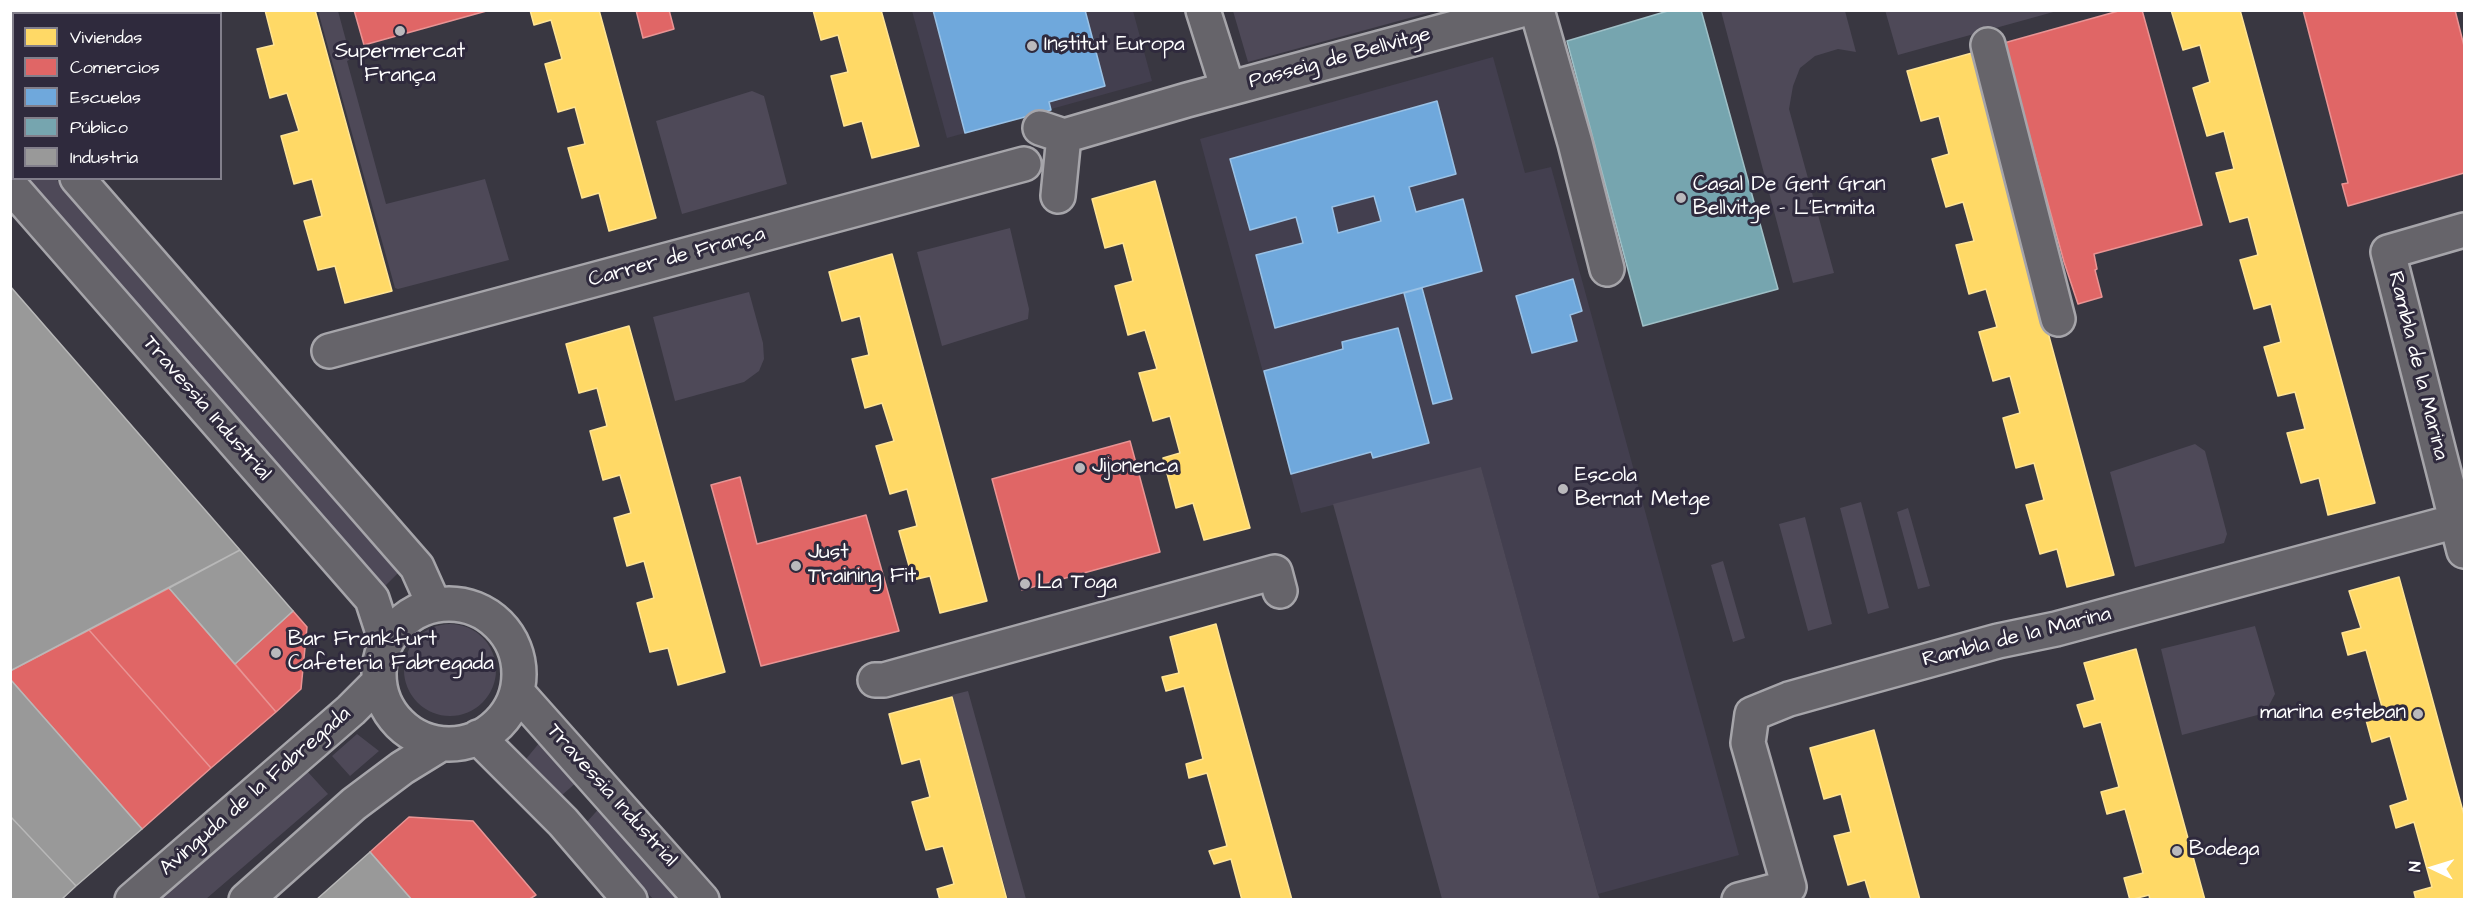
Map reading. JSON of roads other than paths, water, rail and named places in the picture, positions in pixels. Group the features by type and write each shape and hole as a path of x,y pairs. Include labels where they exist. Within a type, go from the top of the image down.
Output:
{"street":[{"name":"Passeig de Bellvitge","path":"1203,10 1228,89"},
{"name":"Passeig de Bellvitge","path":"1058,196 1052,132 1228,89 1521,10"},
{"path":"1537,10 1575,143 1607,268"},
{"path":"1988,45 2058,319"},
{"name":"Carrer de França","path":"329,351 1024,164"},
{"path":"79,180 417,567 434,605"},
{"name":"Travessia Industrial","path":"10,185 372,599 386,642"},
{"name":"Rambla de la Marina","path":"1739,900 1789,887 1748,743 1752,714 1789,699 1998,641 2462,531 2388,252 2464,230"},
{"path":"875,680 884,680 1283,577"},
{"path":"459,603 482,612 502,628 515,650 520,668 518,693 500,722 478,737 461,743 441,744 410,732 389,712 379,682 380,661 386,642 405,618 434,605 459,603"},
{"name":"Avinguda de la Fabregada","path":"132,900 351,710 379,682"},
{"name":"Travessia Industrial","path":"518,693 702,900"},
{"path":"478,737 563,822 630,900"},
{"path":"246,900 354,804 402,768 441,744"}],"place":[{"name":"Supermercat França","path":"400,31"},
{"name":"Institut Europa","path":"1032,46"},
{"name":"Casal De Gent Gran Bellvitge - L'Ermita","path":"1681,198"},
{"name":"Jijonenca","path":"1080,468"},
{"name":"Escola Bernat Metge","path":"1563,489"},
{"name":"Just Training Fit","path":"796,566"},
{"name":"La Toga","path":"1025,584"},
{"name":"Bar Frankfurt Cafeteria Fabregada","path":"276,653"},
{"name":"marina esteban","path":"2418,714"},
{"name":"Bodega","path":"2177,851"}]}
